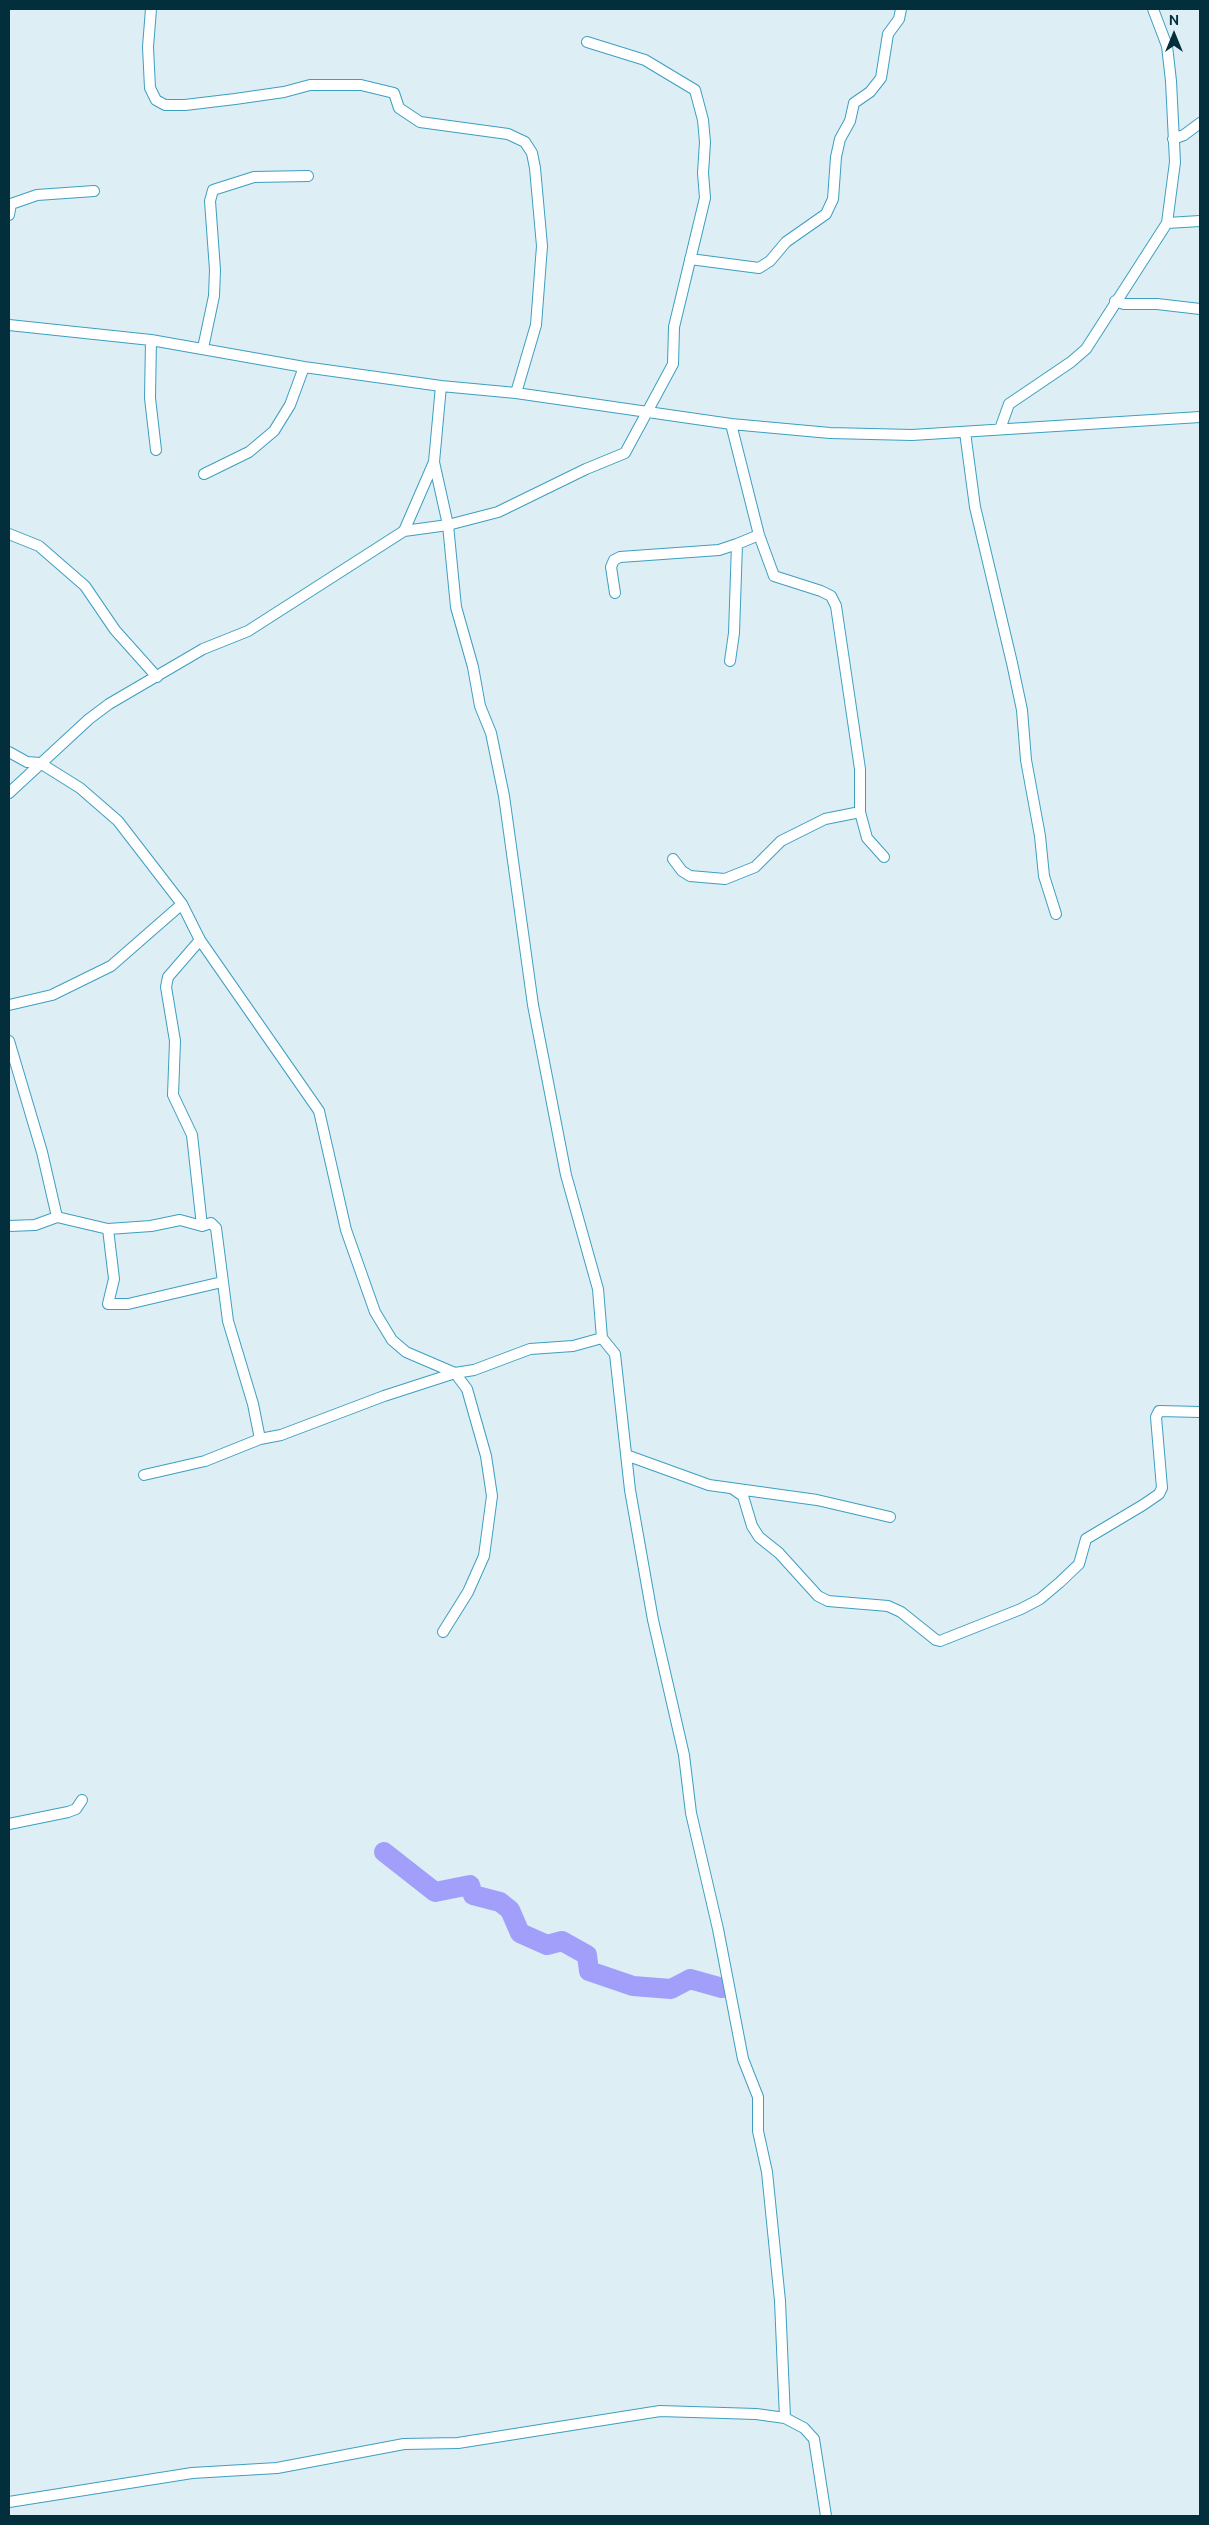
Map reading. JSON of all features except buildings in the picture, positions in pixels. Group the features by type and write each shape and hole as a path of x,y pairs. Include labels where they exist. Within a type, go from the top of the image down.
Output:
{"street":[{"path":"151,9 148,47 150,88 156,100 165,104 185,105 235,99 284,92 310,84 361,85 394,93 399,108 420,122 508,134 525,142 532,153 535,168 542,246 536,325 516,392"},
{"path":"690,259 759,268 770,261 786,242 826,214 833,198 836,157 840,139 850,121 854,103 870,92 881,78 888,34 899,19 900,9"},
{"path":"1000,429 1009,404 1071,362 1086,349 1167,223 1175,162 1167,46 1153,9"},
{"path":"9,793 89,719 109,704 203,649 248,631 404,531 448,525 498,512 586,469 625,453 673,364 674,327 705,198 703,173 705,142 698,96 687,83 645,60 587,42"},
{"path":"1173,139 1184,135 1200,123"},
{"path":"203,348 214,296 215,270 210,201 212,190 254,177 308,176"},
{"path":"9,215 11,204 37,195 94,191"},
{"path":"1167,223 1200,221"},
{"path":"1116,301 1124,304 1157,304 1200,309"},
{"path":"9,325 151,340 304,367 442,386 516,392 649,410 731,424 830,433 912,435 1200,417"},
{"path":"151,340 150,398 156,450"},
{"path":"204,474 250,452 274,431 290,405 304,367"},
{"path":"404,531 434,462 442,386"},
{"path":"731,424 759,535 774,576 821,591 831,596 836,606 860,769 860,812 868,838 884,856"},
{"path":"966,432 975,507 1022,710 1026,760 1040,836 1044,876 1056,914"},
{"path":"434,462 448,525 456,607 473,666 480,706 491,733 504,796 533,1005 566,1175 598,1289 602,1338 615,1354 630,1490 653,1620 684,1755 691,1813 714,1911 743,2058 758,2097 758,2131 767,2172 780,2301 785,2418"},
{"path":"9,534 39,546 85,586 115,630 157,677"},
{"path":"615,593 611,566 614,560 620,557 719,550 759,535"},
{"path":"730,662 734,633 737,544"},
{"path":"9,752 27,762 40,763 80,788 118,821 182,904 200,940 318,1111 346,1230 375,1312 392,1340 406,1352 455,1373 467,1389 486,1456 492,1496 484,1556 468,1592 443,1632"},
{"path":"673,859 682,871 690,876 725,878 755,867 781,841 790,836 825,819 860,812"},
{"path":"9,1004 52,995 111,966 182,904"},
{"path":"200,940 168,977 166,987 175,1041 173,1095 192,1135 202,1226"},
{"path":"9,1042 42,1152 57,1217"},
{"path":"9,1226 35,1225 57,1217 108,1229 151,1226 180,1220 202,1226 211,1222 216,1228 228,1321 253,1404 260,1439"},
{"path":"108,1229 114,1279 108,1304 128,1304 222,1282"},
{"path":"144,1475 205,1461 260,1439 281,1436 384,1396 455,1373 474,1370 530,1349 573,1346 602,1338"},
{"path":"733,1489 744,1496 752,1526 759,1536 779,1554 818,1596 828,1601 888,1606 902,1612 936,1640 940,1641 1021,1609 1040,1599 1059,1583 1079,1564 1082,1545 1086,1538 1159,1494 1162,1488 1156,1417 1159,1411 1200,1412"},
{"path":"626,1455 709,1485 817,1500 890,1517"},
{"path":"9,1824 68,1812 76,1809 82,1800"},
{"path":"9,2502 192,2473 276,2468 404,2444 458,2443 660,2411 756,2414 785,2418 804,2428 814,2439 826,2516"}],"waterway":[{"path":"384,1852 435,1892 470,1885 473,1895 500,1902 510,1910 520,1933 547,1945 562,1941 587,1955 589,1971 633,1986 671,1989 690,1979 722,1988"}]}
